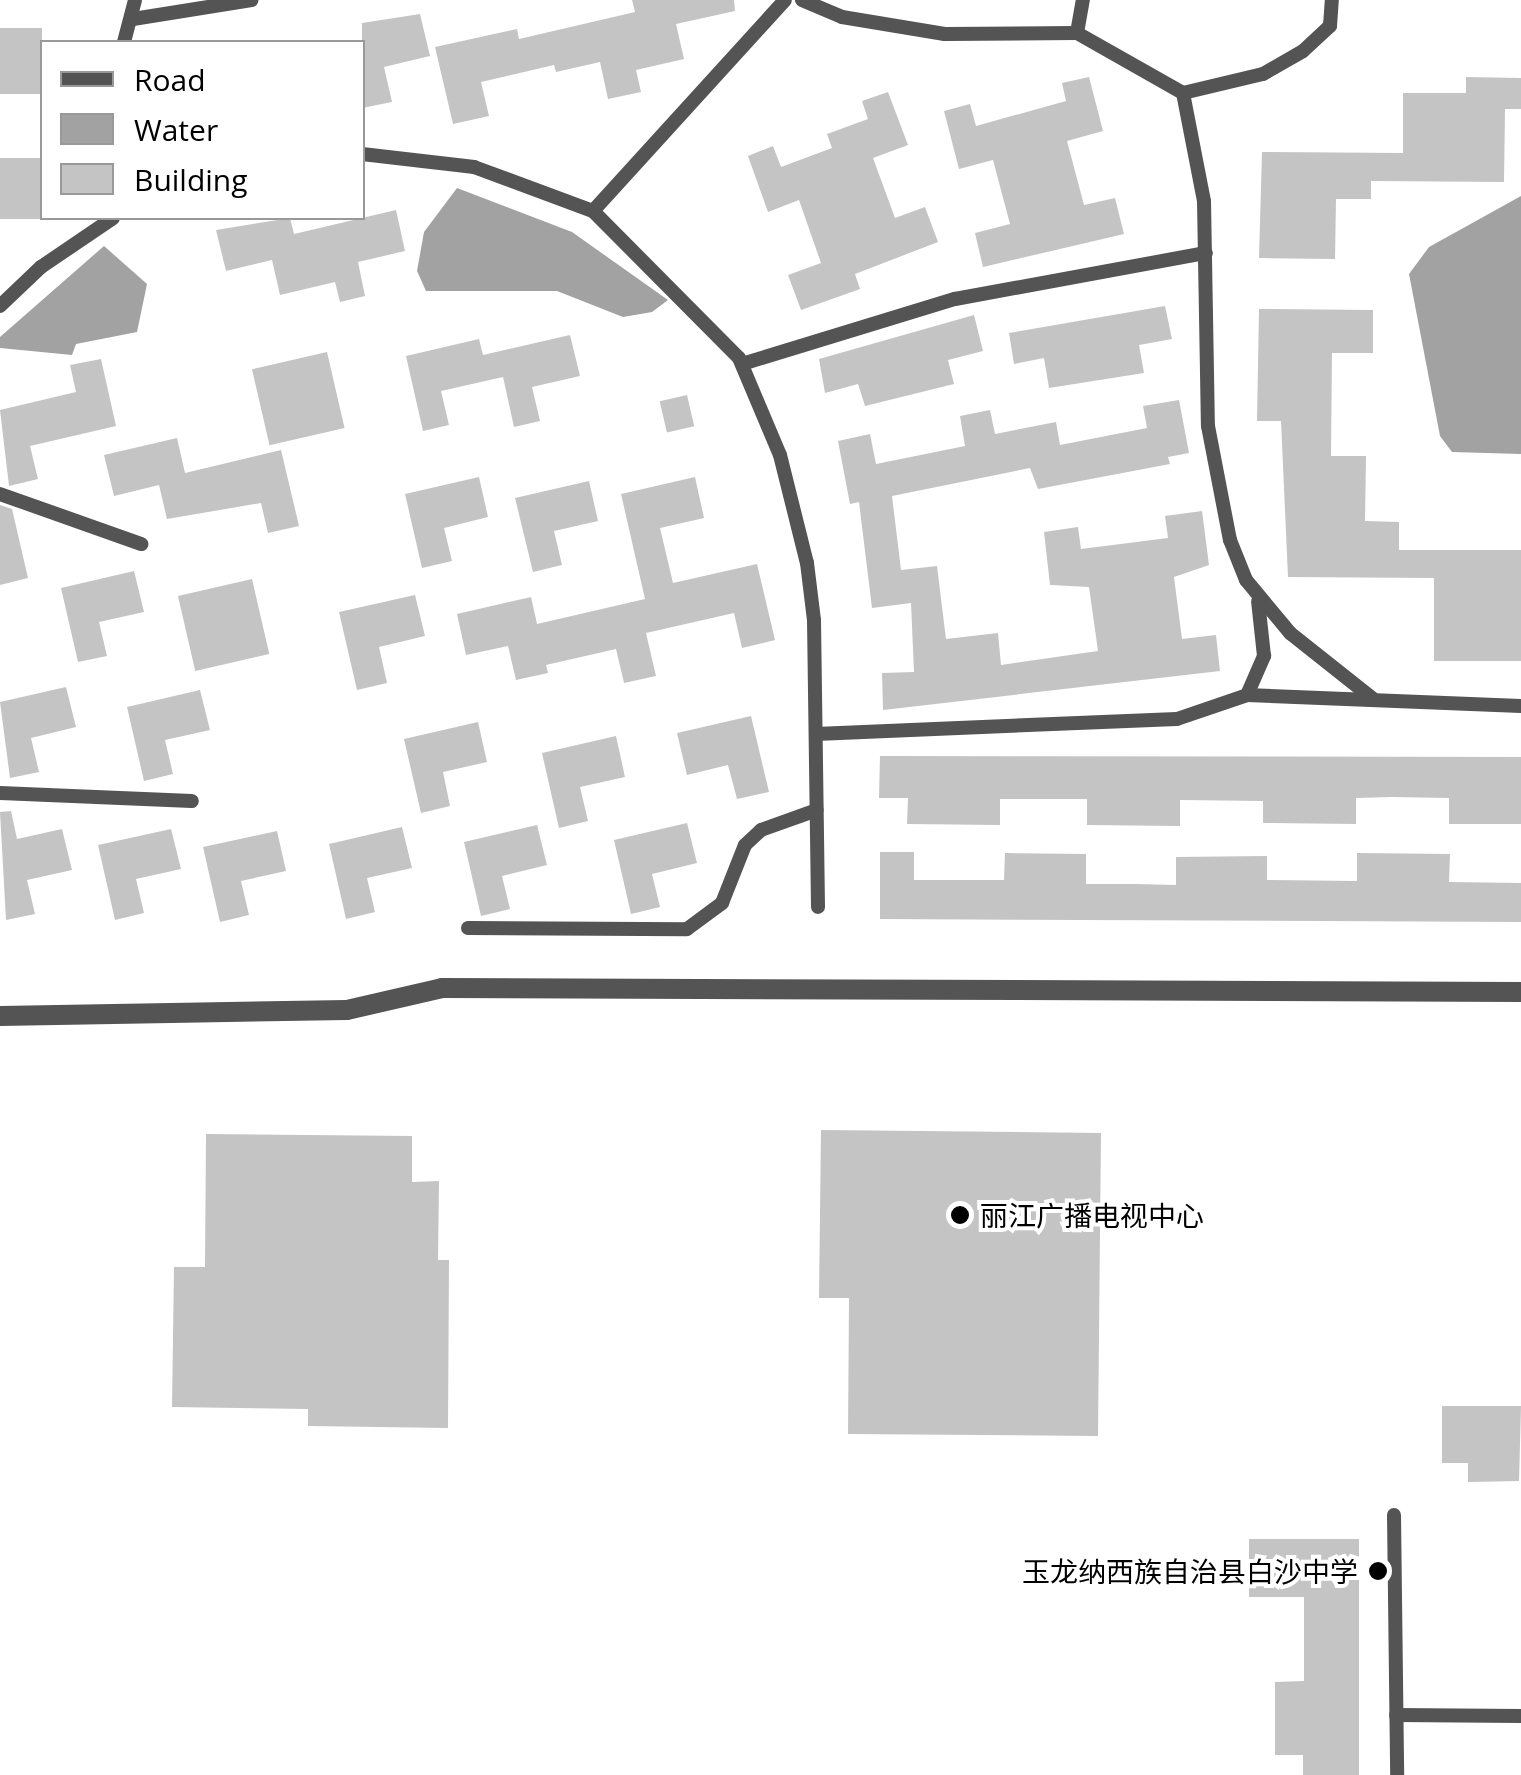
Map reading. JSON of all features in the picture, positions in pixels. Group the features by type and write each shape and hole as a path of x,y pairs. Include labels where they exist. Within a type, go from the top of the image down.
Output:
{"street":[{"path":"0,1016 347,1010 442,988 1521,992"}],"lane":[{"path":"125,40 135,0"},
{"path":"133,19 251,0"},
{"path":"593,211 786,0"},
{"path":"802,0 842,18 945,34 1078,33 1183,93 1262,74 1303,51 1330,26 1332,0"},
{"path":"1078,33 1083,0"},
{"path":"1183,93 1204,201 1208,426 1230,540 1255,594 1266,635 1258,676 1247,694"},
{"path":"365,154 474,167 593,211 742,364 780,455 807,563 816,734 818,907"},
{"path":"0,306 41,267 110,220"},
{"path":"742,364 955,299 1206,253"},
{"path":"0,494 141,544"},
{"path":"1255,594 1314,656 1374,700"},
{"path":"816,734 1177,720 1247,694 1521,706"},
{"path":"0,793 192,801"},
{"path":"468,928 687,929 722,903 745,845 760,830 816,810"},
{"path":"1394,1514 1397,1775"},
{"path":"1396,1715 1521,1716"}],"water":[{"path":"457,188 572,232 668,300 652,312 623,317 557,291 426,291 417,271 424,232"},
{"path":"1521,196 1521,454 1452,452 1440,436 1409,274 1429,247"},
{"path":"104,246 147,284 137,332 76,344 72,355 0,348 0,337"}],"building":[{"path":"632,0 734,0 735,11 676,24 684,59 636,70 641,92 608,99 600,62 556,72 554,65 481,82 489,116 453,124 435,47 517,29 519,39 635,12"},
{"path":"420,14 430,56 384,67 392,102 365,107 362,23"},
{"path":"0,28 42,28 40,94 0,94"},
{"path":"1089,77 1103,131 1067,141 1084,205 1115,198 1124,234 983,267 975,233 1010,224 993,160 959,169 944,111 970,104 976,126 1066,101 1062,83"},
{"path":"1466,77 1521,78 1521,109 1505,109 1504,182 1371,181 1371,199 1336,199 1335,259 1259,258 1262,152 1403,153 1403,93 1466,93"},
{"path":"888,92 908,145 873,158 895,218 925,207 938,242 855,274 860,289 801,310 788,275 821,263 799,200 768,212 748,156 773,146 781,167 832,148 827,134 868,119 862,101"},
{"path":"0,158 40,158 40,219 0,219"},
{"path":"396,210 405,251 358,262 365,296 340,302 335,282 280,295 272,260 226,271 216,230 290,220 294,234"},
{"path":"1165,306 1172,339 1139,345 1144,373 1049,388 1044,358 1014,364 1009,333"},
{"path":"1259,309 1373,310 1373,353 1332,353 1331,456 1366,456 1365,521 1399,522 1399,550 1521,550 1521,661 1434,661 1434,578 1288,577 1281,421 1257,421"},
{"path":"974,315 983,351 948,360 954,384 865,406 858,384 825,393 819,359"},
{"path":"570,335 580,376 532,387 540,421 514,427 503,377 441,391 449,425 423,431 406,356 479,339 483,355"},
{"path":"327,352 345,428 270,445 252,369"},
{"path":"101,359 116,426 30,446 38,479 9,486 0,410 76,392 70,365"},
{"path":"687,395 694,426 667,432 660,401"},
{"path":"1179,400 1189,453 1168,457 1170,464 1038,489 1030,468 892,496 901,570 937,566 946,639 998,633 1001,665 1098,651 1089,587 1050,585 1044,532 1078,527 1081,549 1168,538 1165,516 1202,511 1209,565 1174,577 1182,639 1216,635 1220,671 883,710 882,673 914,672 911,603 872,608 859,502 850,504 838,441 870,434 876,464 965,446 960,416 990,410 995,434 1056,422 1060,445 1147,428 1143,406"},
{"path":"177,438 185,473 281,450 299,526 268,533 261,503 167,519 159,485 114,496 104,455"},
{"path":"479,477 488,517 444,528 452,561 422,568 405,494"},
{"path":"695,477 704,518 660,528 673,583 757,564 775,640 742,648 734,613 646,633 656,676 624,683 616,649 546,665 548,673 516,680 508,646 466,655 457,614 531,597 537,624 645,599 621,494"},
{"path":"589,481 598,521 554,531 562,565 533,572 515,498"},
{"path":"0,505 12,509 28,578 0,585"},
{"path":"134,571 144,612 99,622 107,656 78,662 61,588"},
{"path":"252,579 269,654 195,671 178,596"},
{"path":"415,595 425,636 379,647 387,683 357,690 339,612"},
{"path":"66,687 76,727 31,738 39,772 10,778 0,702"},
{"path":"200,690 210,730 165,740 173,774 144,781 127,707"},
{"path":"751,716 769,792 737,799 728,765 687,775 677,733"},
{"path":"478,722 487,762 443,772 450,806 421,813 404,739"},
{"path":"616,736 625,777 580,787 588,821 559,828 542,753"},
{"path":"880,756 1521,757 1521,824 1449,824 1449,798 1391,797 1356,798 1356,824 1263,823 1263,801 1180,800 1180,826 1087,825 1087,799 1000,799 1000,825 907,824 908,798 879,798"},
{"path":"11,811 17,839 62,829 72,870 27,880 35,914 6,920 0,812"},
{"path":"687,823 697,863 652,874 660,907 631,914 614,840"},
{"path":"537,825 547,865 502,876 510,909 481,916 464,842"},
{"path":"402,827 412,868 367,878 375,912 346,919 329,844"},
{"path":"171,829 181,869 136,879 144,913 115,920 98,845"},
{"path":"277,831 286,871 241,881 249,915 220,922 203,847"},
{"path":"880,852 914,852 914,880 1004,880 1005,853 1086,854 1086,884 1176,885 1176,857 1267,856 1267,880 1357,881 1357,853 1450,854 1449,882 1521,883 1521,922 880,919"},
{"name":"丽江广播电视中心","path":"821,1130 1101,1133 1098,1436 848,1434 849,1298 819,1298"},
{"path":"206,1134 412,1136 412,1182 439,1181 438,1260 449,1260 448,1428 308,1426 308,1409 172,1407 174,1267 205,1267"},
{"path":"1442,1406 1521,1406 1519,1481 1468,1482 1468,1463 1442,1463"},
{"path":"1249,1539 1359,1539 1359,1775 1303,1775 1303,1755 1275,1755 1275,1682 1304,1681 1304,1597 1249,1597"}],"place":[{"name":"丽江广播电视中心","path":"960,1215"},
{"name":"玉龙纳西族自治县白沙中学","path":"1378,1571"}]}
